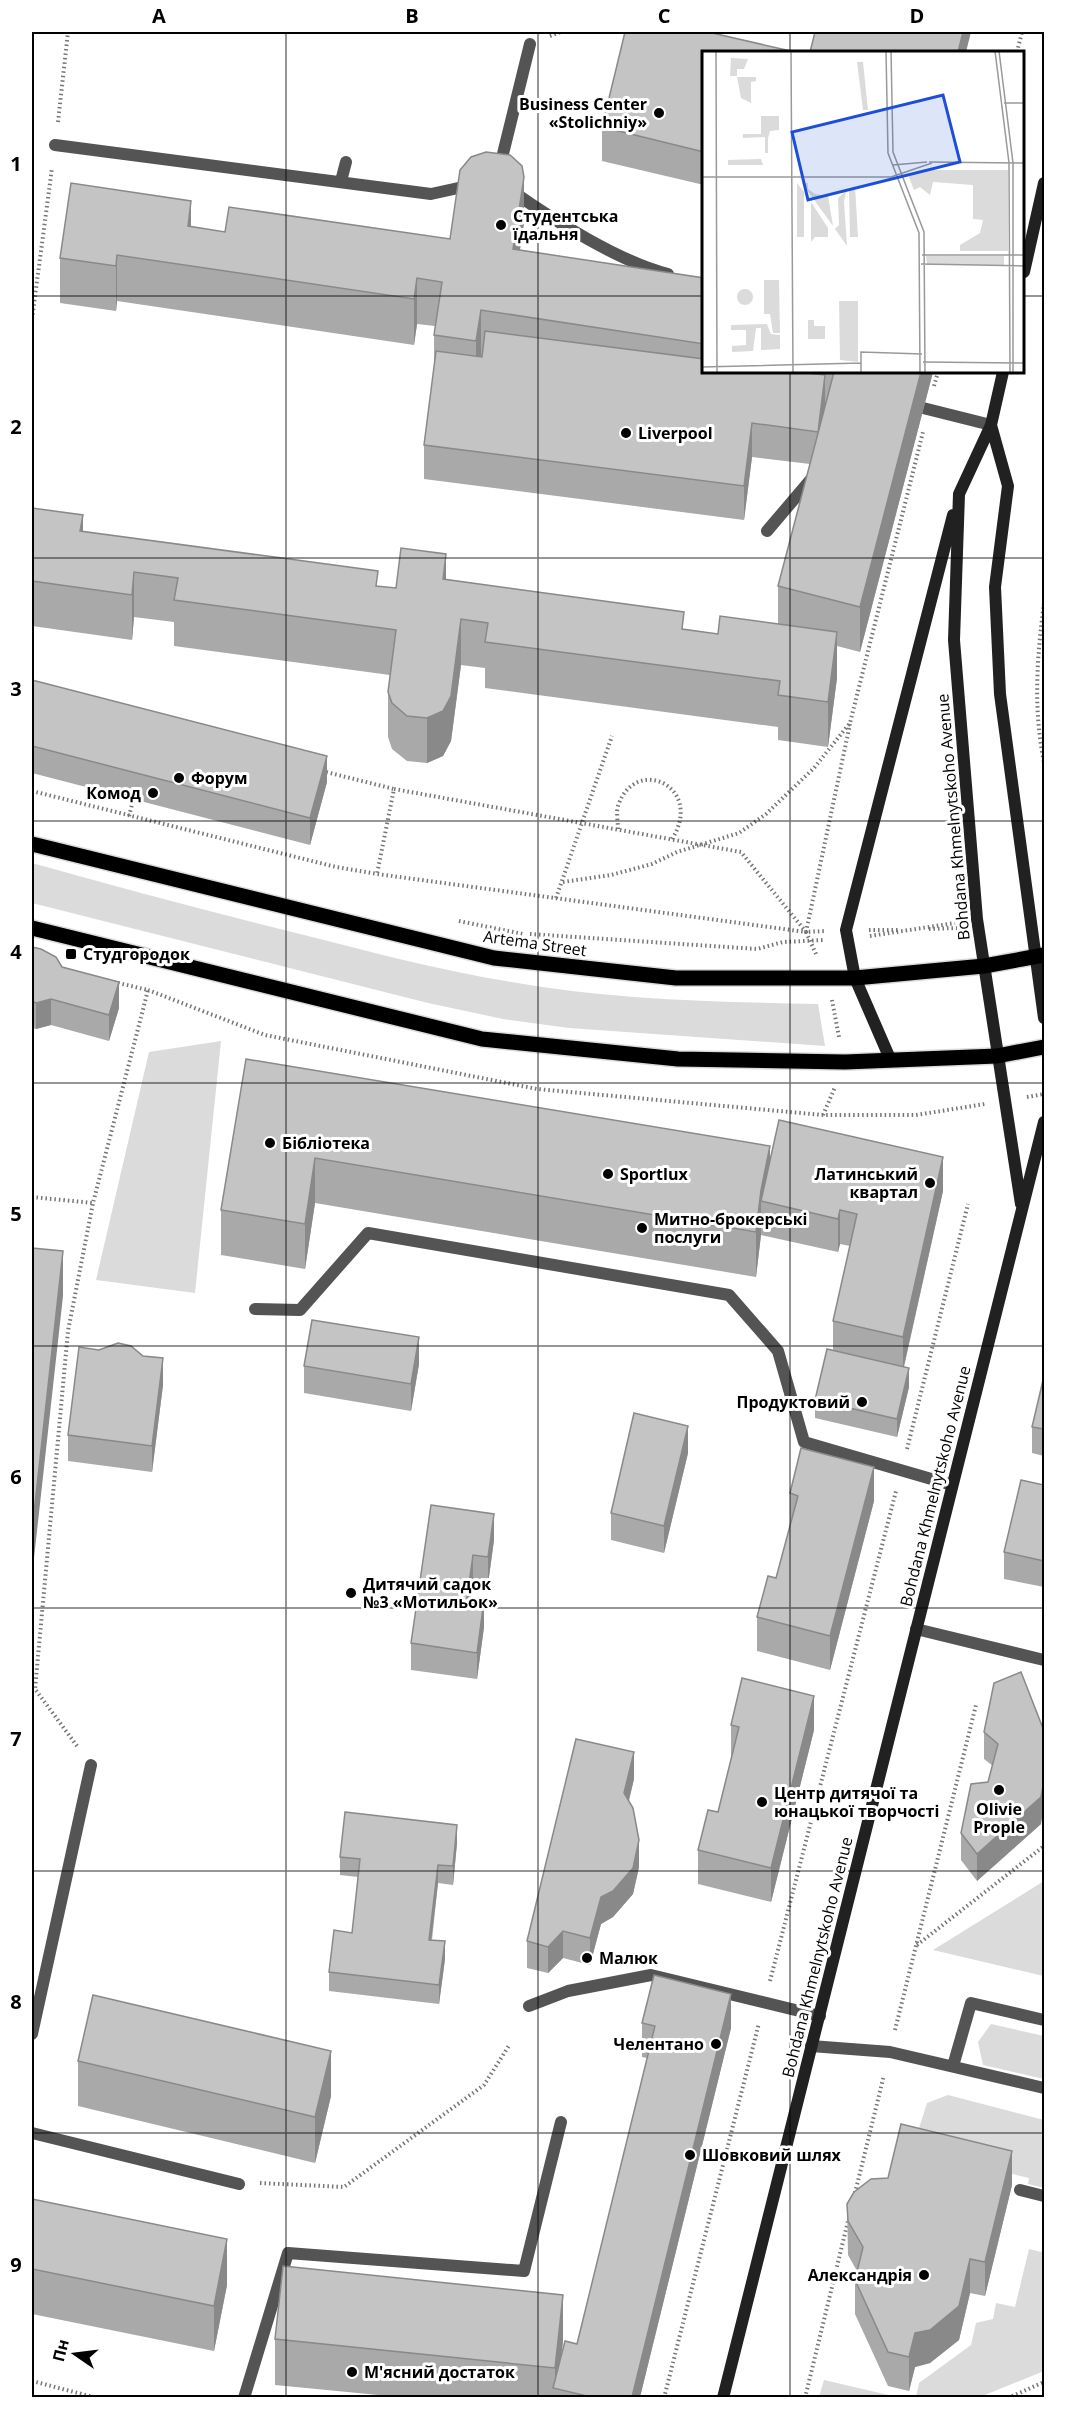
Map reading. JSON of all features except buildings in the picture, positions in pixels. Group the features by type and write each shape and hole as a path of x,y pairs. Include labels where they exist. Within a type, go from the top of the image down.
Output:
{"main road":[{"path":"1025,264 1044,183"},
{"name":"Bohdana Khmelnytskoho Avenue","path":"1003,374 991,425 959,494 954,640 978,923 1022,1210"},
{"name":"Bohdana Khmelnytskoho Avenue","path":"991,425 1008,486 995,586 1000,694 1040,956 1044,1018"},
{"path":"891,1060 855,978 847,934 959,494"},
{"name":"Artema Street","path":"32,844 494,958 676,978 855,978 984,966 1040,956"},
{"path":"32,928 482,1039 678,1059 845,1062 997,1056 1044,1047"},
{"name":"Bohdana Khmelnytskoho Avenue","path":"723,2397 1044,1122"}],"lane":[{"path":"530,44 497,180 547,216 648,269 681,277"},
{"path":"55,145 431,194 486,182"},
{"path":"341,181 346,162"},
{"path":"926,409 991,425"},
{"path":"767,531 820,466"},
{"path":"255,1309 300,1310 368,1233 729,1295 778,1351 804,1442 952,1485"},
{"path":"916,1629 1044,1660"},
{"path":"32,2034 92,1765"},
{"path":"529,2006 568,1991 651,1975 820,2016"},
{"path":"953,2066 971,2003 1044,2020"},
{"path":"812,2046 890,2052 1044,2088"},
{"path":"244,2397 288,2253 524,2271 561,2122"},
{"path":"32,2133 234,2183"},
{"path":"1020,2190 1044,2196"}],"path":[{"path":"32,319 68,32"},
{"path":"1017,51 1023,32"},
{"path":"806,932 850,723 926,409 937,374"},
{"path":"1044,603 1036,659 1039,736 1044,762"},
{"path":"563,882 632,870 739,833 766,814 814,768 850,723"},
{"path":"556,898 612,736"},
{"path":"313,769 394,789 741,852 806,932 827,978 845,1062 824,1115"},
{"path":"618,829 617,807 628,787 647,779 660,780 672,790 680,802 682,811 681,825 672,839"},
{"path":"376,874 394,789"},
{"path":"32,791 376,874 806,932 847,934 978,923"},
{"path":"129,816 135,792"},
{"path":"454,920 524,934 757,949 783,942 810,941 847,934 978,923"},
{"path":"106,980 148,990 265,1035 537,1089 824,1115 916,1115 1044,1095"},
{"path":"92,1765 36,1689 68,1331 93,1203 148,990"},
{"path":"32,1197 93,1203"},
{"path":"664,2397 968,1204"},
{"path":"916,1946 1044,1846"},
{"path":"234,2183 344,2187 484,2085 510,2044"},
{"path":"32,2381 97,2397"},
{"path":"1008,2397 1044,2382"}],"shaded area":[{"path":"32,863 411,962 486,978 587,993 703,1001 818,1004 825,1046 569,1028 503,1019 428,1003 32,903"},
{"path":"221,1041 195,1293 96,1280 149,1052"},
{"path":"1044,1881 1044,1976 933,1950"},
{"path":"991,2024 1044,2036 1044,2079 983,2065 978,2042"},
{"path":"948,2095 1044,2120 1044,2188 1028,2184 1029,2178 912,2150 927,2103"},
{"path":"1029,2249 1041,2252 1044,2249 1044,2371 980,2397 916,2397 919,2383 971,2345 976,2323 993,2319 996,2303 1015,2307"},
{"path":"824,2380 897,2397 819,2397"}],"place":[{"name":"Business Center «Stolichniy»","path":"659,113"},
{"name":"Студентська їдальня","path":"501,225"},
{"name":"Liverpool","path":"626,433"},
{"name":"Форум","path":"179,778"},
{"name":"Комод","path":"153,793"},
{"name":"Студгородок","path":"71,954"},
{"name":"Бібліотека","path":"270,1143"},
{"name":"Sportlux","path":"608,1174"},
{"name":"Латинський квартал","path":"930,1183"},
{"name":"Митно-брокерські послуги","path":"642,1228"},
{"name":"Продуктовий","path":"862,1402"},
{"name":"Дитячий садок №3 «Мотильок»","path":"351,1593"},
{"name":"Olivie Prople","path":"999,1790"},
{"name":"Центр дитячої та юнацької творчості","path":"762,1802"},
{"name":"Малюк","path":"587,1958"},
{"name":"Челентано","path":"716,2044"},
{"name":"Шовковий шлях","path":"690,2155"},
{"name":"Александрія","path":"924,2275"},
{"name":"М'ясний достаток","path":"352,2372"}]}
